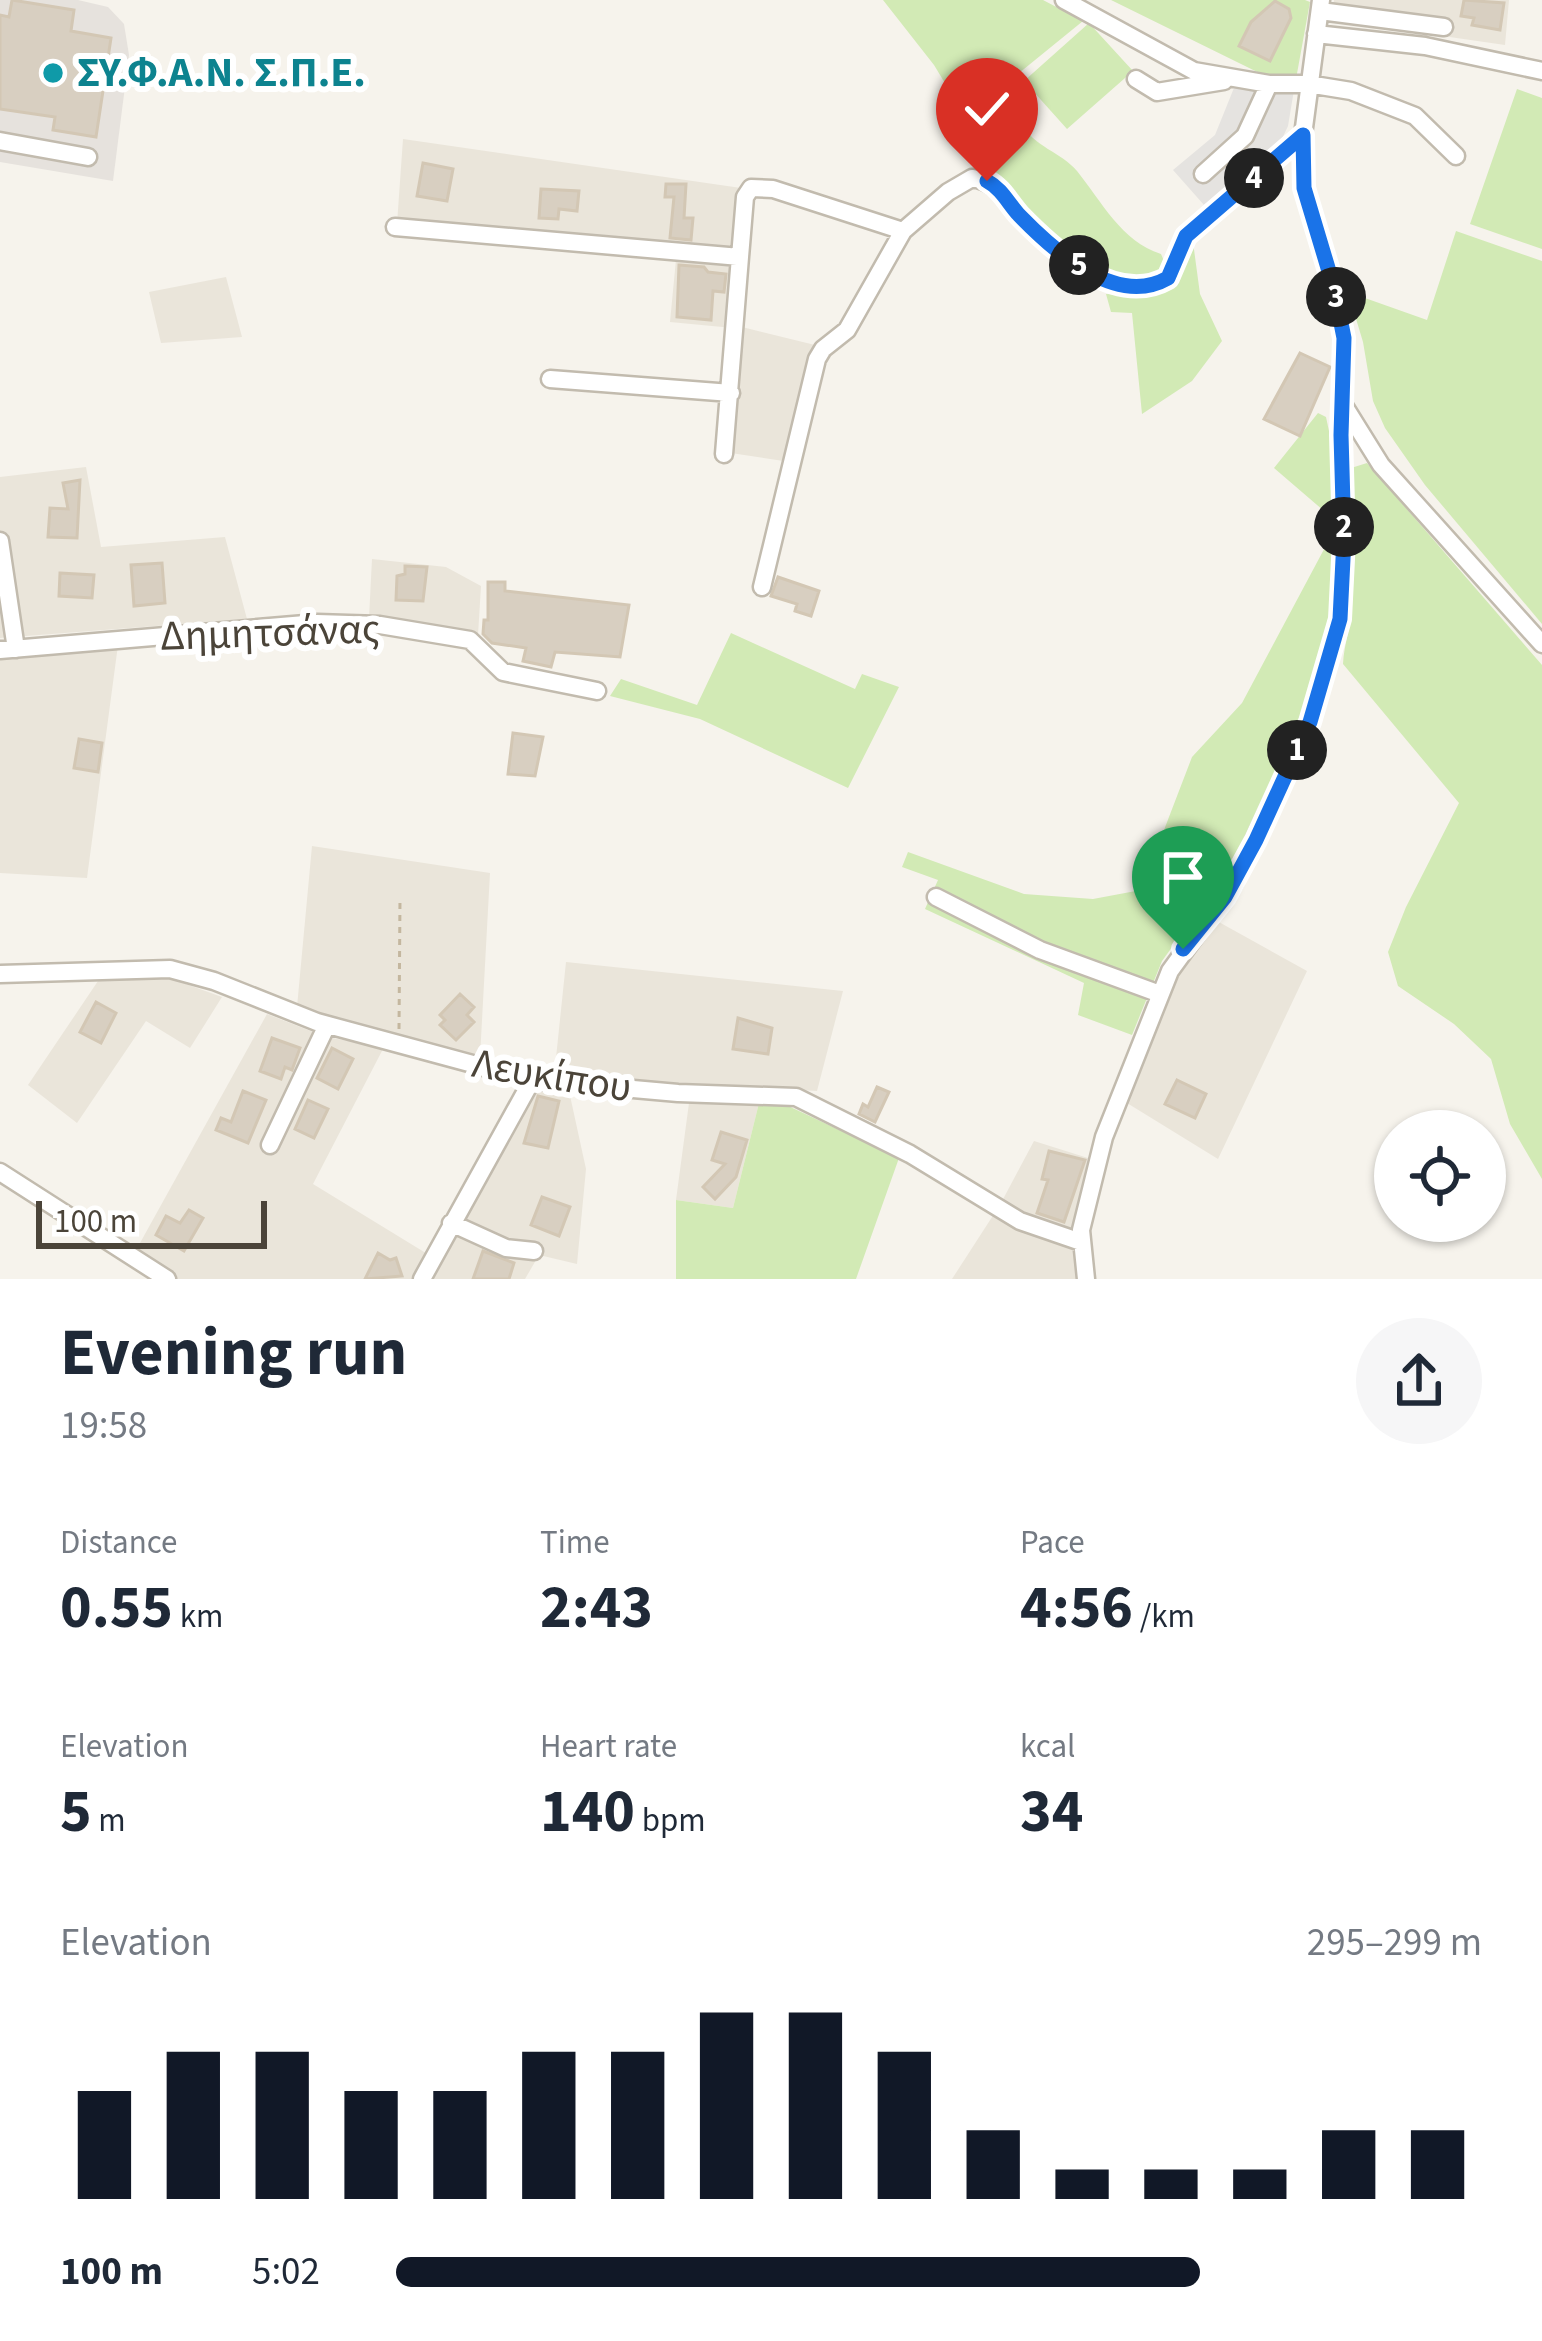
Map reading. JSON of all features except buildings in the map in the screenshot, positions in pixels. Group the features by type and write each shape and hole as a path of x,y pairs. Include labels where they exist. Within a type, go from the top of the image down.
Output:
{"street":[{"path":"1064,0 1194,71 1351,92 1414,116 1456,157"},
{"path":"1086,1279 1082,1242 1095,1163 1160,994 1176,959 1234,883 1322,687 1340,619 1344,338 1304,188 1303,135 1320,5 1444,27"},
{"path":"1316,34 1425,46 1542,71"},
{"path":"1136,79 1157,92 1236,79"},
{"path":"1203,175 1245,136 1269,84"},
{"path":"762,587 817,359 848,330 903,231 959,184 980,179 995,185 1039,234 1094,274 1124,286 1159,283 1170,274 1186,236 1303,135"},
{"path":"0,141 88,158"},
{"path":"724,454 745,197 751,188 903,231"},
{"path":"395,227 740,257"},
{"path":"550,379 731,393"},
{"path":"1343,403 1382,465 1542,644"},
{"path":"0,541 8,649"},
{"name":"Δημητσάνας","path":"8,649 317,623 380,625 470,640 503,672 597,691"},
{"path":"936,897 1040,950 1160,994"},
{"name":"Λευκίπου","path":"0,974 170,969 327,1025 532,1080 796,1097 892,1144 1019,1220 1082,1242"},
{"path":"270,1145 327,1025"},
{"path":"422,1279 532,1080"},
{"path":"0,1172 167,1279"},
{"path":"451,1223 506,1248 534,1251"}],"path":[{"path":"399,1044 400,898"}],"shaded area":[{"path":"0,0 78,0 108,7 124,24 129,55 113,181 0,162"},
{"path":"1334,0 1509,0 1505,45 1332,20"},
{"path":"1240,73 1260,73 1294,90 1288,126 1280,143 1204,205 1173,170 1215,135"},
{"path":"403,139 741,188 745,191 733,328 670,322 677,249 397,224"},
{"path":"226,277 242,337 161,343 149,292"},
{"path":"742,327 815,345 790,462 731,453"},
{"path":"86,467 101,547 225,537 247,619 0,638 0,477"},
{"path":"372,559 446,567 481,586 478,635 369,618"},
{"path":"118,645 87,878 0,873 0,655"},
{"path":"312,846 490,873 480,1057 297,1007"},
{"path":"1217,921 1307,971 1218,1159 1127,1103 1182,965"},
{"path":"566,962 843,991 817,1091 554,1077"},
{"path":"161,975 222,997 190,1048 146,1021 77,1123 28,1085 98,981"},
{"path":"267,1014 326,1037 384,1047 313,1184 429,1255 415,1279 176,1279 135,1252"},
{"path":"534,1086 569,1091 586,1169 577,1264 539,1255 525,1279 428,1279"},
{"path":"689,1103 759,1103 733,1208 676,1200"},
{"path":"1034,1141 1088,1158 1073,1234 1001,1203"},
{"path":"994,1214 1073,1250 1077,1279 952,1279"}],"green space":[{"path":"883,0 1043,0 1083,21 1013,78 1014,106 1026,131 1077,171 1123,230 1161,254 1164,261 1157,276 1134,284 1071,255 988,178 992,161 934,65"},
{"path":"1111,0 1310,2 1294,90"},
{"path":"1089,23 1133,71 1067,129 1024,81"},
{"path":"1517,89 1542,98 1542,249 1470,224"},
{"path":"1456,231 1542,261 1542,624 1425,485 1385,428 1373,401 1348,292 1427,320"},
{"path":"1193,242 1200,294 1222,341 1192,381 1142,414 1132,313 1111,312 1106,294 1141,293 1160,286"},
{"path":"1318,413 1326,417 1336,464 1337,522 1274,468"},
{"path":"1367,463 1542,665 1542,1179 1510,1124 1491,1059 1454,1024 1398,986 1388,952 1459,803 1343,664 1353,589 1351,468"},
{"path":"1337,526 1337,576 1310,704 1230,867 1162,961 1132,1035 1078,1015 1084,983 925,909 938,880 902,867 908,852 1024,894 1093,899 1141,890 1192,757 1242,703"},
{"path":"731,633 855,689 862,674 899,687 848,788 700,719 610,696 621,679 697,705"},
{"path":"759,1103 784,1104 899,1158 856,1279 676,1279 676,1200 733,1208"}],"place":[{"name":"ΣΥ.Φ.Α.Ν. Σ.Π.Ε.","path":"53,73"}],"route":[{"path":"987,181 1039,234 1082,267 1113,284 1143,286 1168,278 1186,236 1303,135 1304,188 1344,338 1340,619 1310,722 1256,840 1225,897 1183,949"}]}
